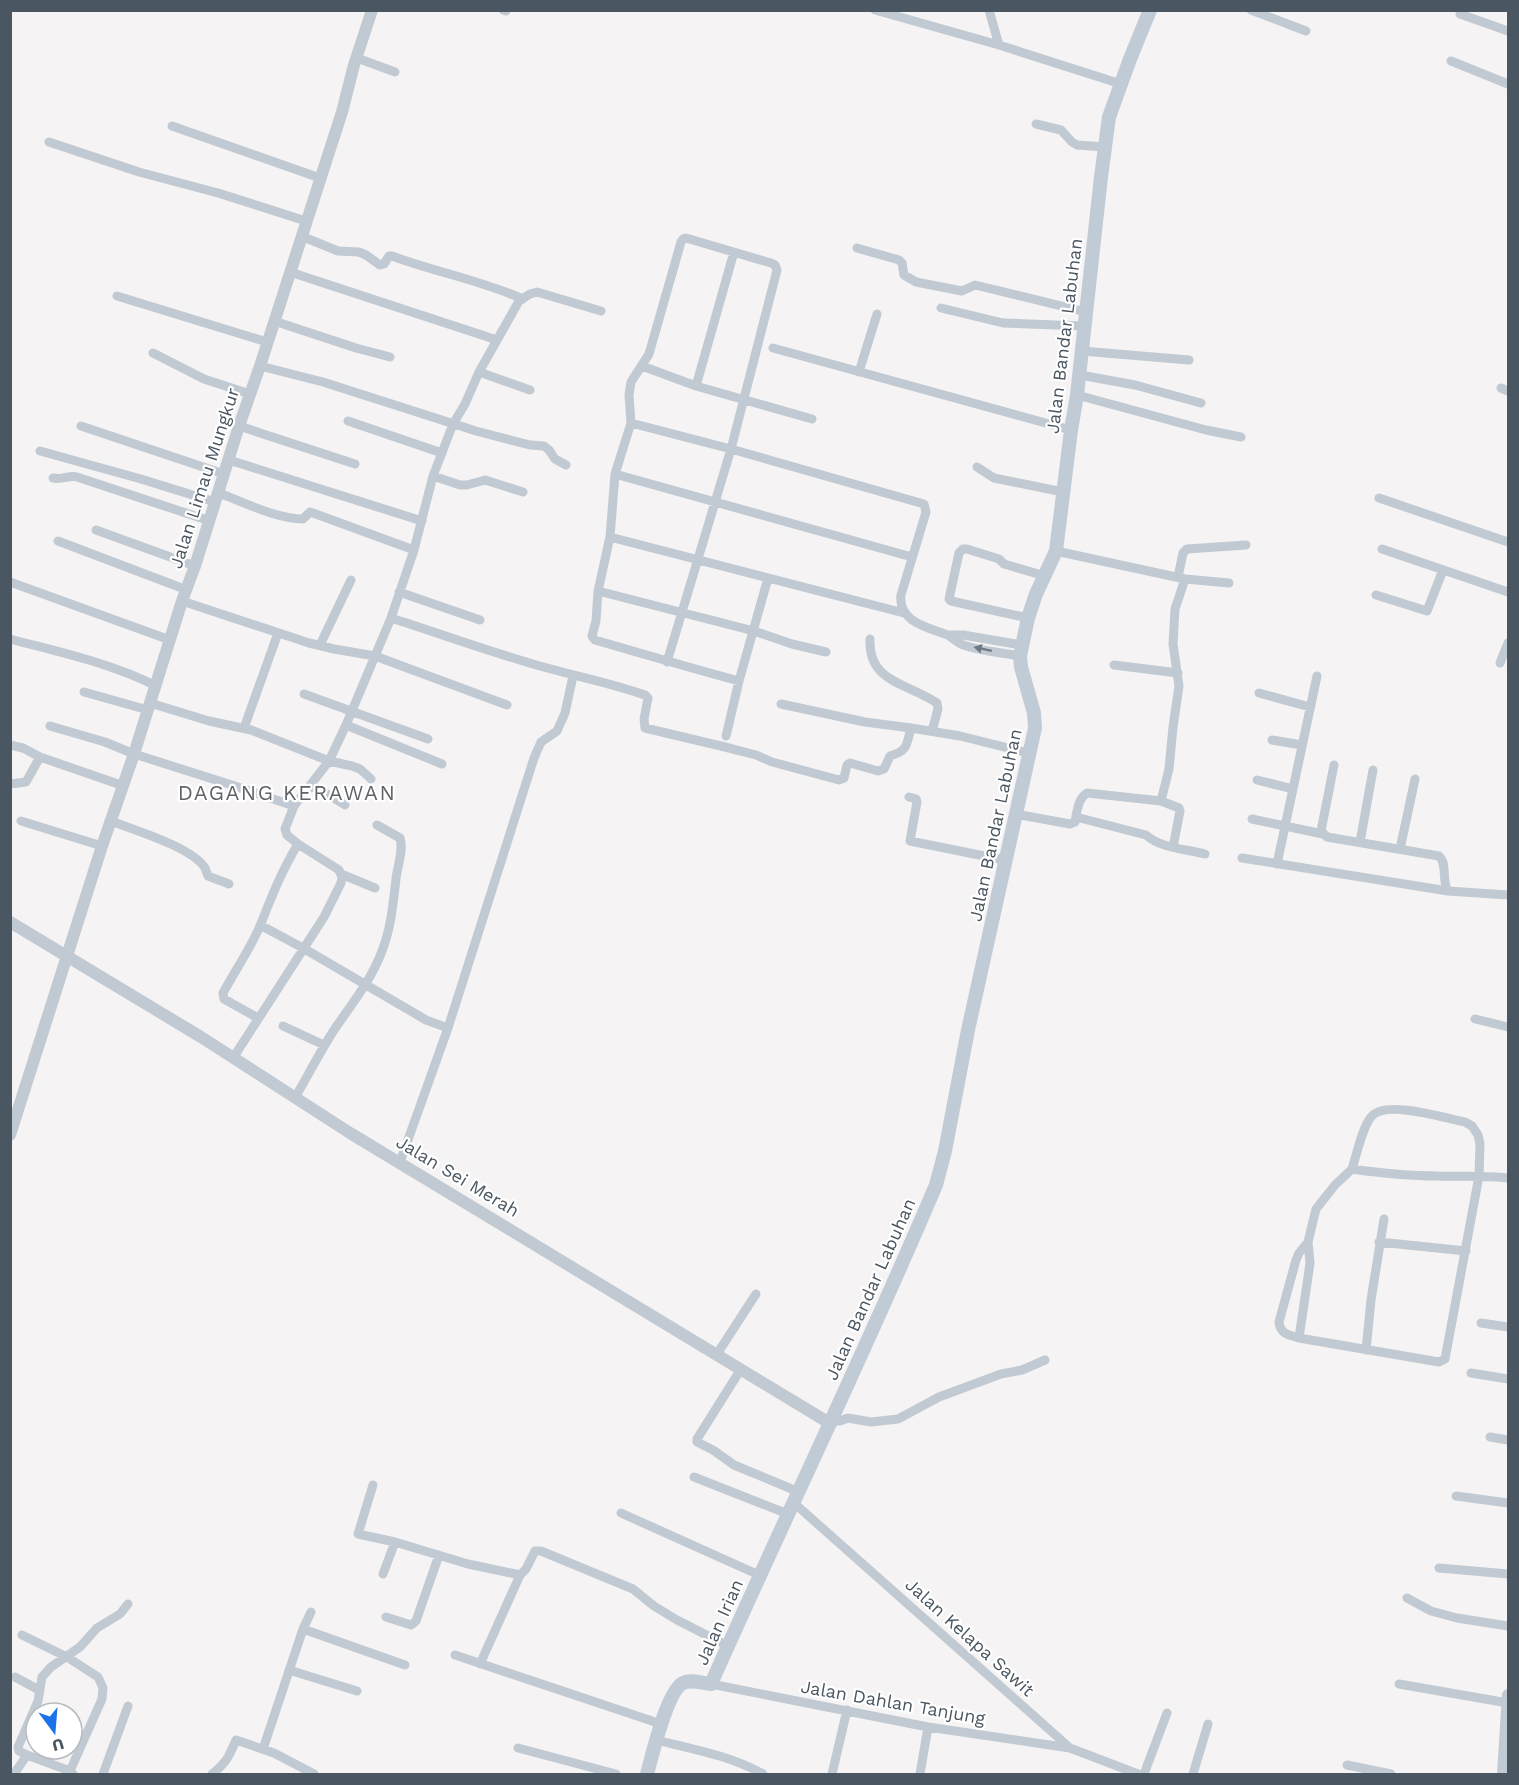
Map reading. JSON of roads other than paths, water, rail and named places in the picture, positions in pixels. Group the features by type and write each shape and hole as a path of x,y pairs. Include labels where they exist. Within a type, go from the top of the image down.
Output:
{"main road":[{"name":"Jalan Bandar Labuhan","path":"794,1503 936,1185 945,1151 968,1030 1035,719 1021,667 1021,651 1036,594 1056,551 1080,375 1109,117 1150,10"},
{"name":"Jalan Irian","path":"647,1774 661,1724 672,1697 680,1685 690,1681 711,1684 759,1575 794,1503"}],"street":[{"name":"Jalan Limau Mungkur","path":"10,1135 342,112 372,10"},
{"path":"875,10 999,45 1121,84"},
{"path":"989,10 999,45"},
{"path":"1251,10 1306,31"},
{"path":"1460,14 1509,30"},
{"path":"357,58 395,72"},
{"path":"1451,61 1509,84"},
{"path":"1036,124 1061,130 1077,145 1105,147"},
{"path":"172,126 320,178"},
{"path":"49,142 139,172 218,193 306,221"},
{"path":"302,236 338,251 359,252 380,265 392,256 459,276 523,299"},
{"path":"667,662 716,503 777,270 771,263 686,238 683,239 649,354 631,382 629,395 631,423 615,474 610,537 598,591 596,621 592,636 594,639 667,662 740,681"},
{"path":"857,248 899,261 902,263 904,275 916,282 962,291 975,285 1086,312"},
{"path":"696,386 734,252"},
{"path":"290,272 496,340"},
{"path":"375,888 341,874 339,870 298,844 287,835 285,829 294,807 329,761 346,725 391,618 414,550 433,476 453,424 465,404 478,372 519,302 537,292 601,311"},
{"path":"117,297 267,342"},
{"path":"941,308 1003,322 1084,326"},
{"path":"858,372 877,314"},
{"path":"274,321 390,357"},
{"path":"773,348 1071,430"},
{"path":"1082,351 1189,360"},
{"path":"153,353 204,379 250,394"},
{"path":"260,366 323,382 453,424 544,446 555,459 566,465"},
{"path":"642,366 744,401 812,419"},
{"path":"478,372 530,390"},
{"path":"1080,375 1135,385 1201,403"},
{"path":"1077,395 1206,430 1241,437"},
{"path":"348,421 442,453"},
{"path":"631,423 924,504 926,512 900,600 904,613"},
{"path":"81,426 224,474"},
{"path":"239,426 355,464"},
{"path":"40,451 292,518 303,519 309,512 313,513 414,550"},
{"path":"229,460 422,521"},
{"path":"977,467 994,478 1063,492"},
{"path":"615,474 912,557"},
{"path":"53,478 60,480 71,476 77,477 210,521"},
{"path":"433,476 467,486 485,480 524,492"},
{"path":"1379,498 1509,542"},
{"path":"96,530 195,566"},
{"path":"610,537 904,613 921,626 948,635 963,635 1021,651"},
{"path":"58,541 278,633 320,645 375,656 507,705"},
{"path":"1161,801 1169,769 1179,686 1173,644 1175,609 1182,578 1183,553 1187,549 1246,545"},
{"path":"1028,618 951,601 949,599 959,553 967,549 999,559 1004,564 1045,576"},
{"path":"1382,549 1509,592"},
{"path":"1056,551 1182,578 1229,583"},
{"path":"1376,595 1428,611 1443,570"},
{"path":"726,736 768,578"},
{"path":"320,645 351,580"},
{"path":"10,582 170,640"},
{"path":"598,591 826,652"},
{"path":"399,592 480,620"},
{"path":"391,618 573,676 616,685 646,695 648,698 644,719 645,728 756,755 772,762 839,780 844,778 847,765 850,763 882,770 890,756 902,752 905,748 911,728"},
{"path":"244,728 278,633"},
{"path":"10,639 99,664 156,686"},
{"path":"870,639 870,655 880,672 937,703 938,710 932,731"},
{"path":"1500,663 1509,643"},
{"path":"1114,665 1178,674"},
{"path":"400,1162 448,1028 534,758 541,742 557,731 565,713 573,676"},
{"path":"1277,864 1317,676"},
{"path":"84,692 244,728 329,761 360,769 371,778"},
{"path":"1258,693 1310,706"},
{"path":"304,694 428,739"},
{"path":"781,704 865,722 932,731 1029,753"},
{"path":"346,725 442,764"},
{"path":"50,726 105,741 134,754 294,807"},
{"path":"1272,740 1302,745"},
{"path":"10,745 124,786"},
{"path":"10,784 26,782 40,757"},
{"path":"1323,834 1321,831 1334,765"},
{"path":"1360,842 1373,770"},
{"path":"1400,849 1415,779"},
{"path":"1257,780 1293,789"},
{"path":"310,786 345,805"},
{"path":"1015,814 1066,824 1075,822 1082,797 1088,793 1161,801 1179,808 1180,811 1173,847"},
{"path":"909,797 917,802 910,841 1004,860"},
{"path":"1076,817 1146,835 1161,844 1205,854"},
{"path":"1252,819 1323,834 1327,837 1438,855 1442,858 1444,884 1448,891"},
{"path":"21,821 102,846"},
{"path":"111,821 181,849 199,861 208,876 228,884"},
{"path":"295,1098 324,1045 364,984 386,941 394,908 402,844 398,836 377,825"},
{"path":"258,1018 224,999 223,993 260,925 298,844"},
{"path":"1242,858 1448,891 1509,895"},
{"path":"234,1058 324,917 341,883 341,874"},
{"name":"Jalan Sei Merah","path":"10,922 400,1162 832,1422"},
{"path":"260,925 426,1020 448,1028"},
{"path":"1475,1019 1509,1028"},
{"path":"284,1026 324,1045"},
{"path":"1299,1338 1310,1263 1308,1242 1316,1209 1335,1185 1352,1169 1364,1128 1371,1116 1376,1112 1391,1108 1465,1122 1472,1126 1478,1135 1480,1144 1479,1176 1444,1360 1439,1362 1365,1350 1299,1338 1285,1334 1280,1329 1279,1322 1296,1260 1299,1252 1308,1242"},
{"path":"1352,1169 1435,1176 1509,1178"},
{"path":"1365,1350 1384,1219"},
{"path":"1379,1242 1466,1251"},
{"path":"717,1354 756,1294"},
{"path":"1481,1323 1509,1327"},
{"path":"832,1422 848,1418 871,1422 898,1419 939,1398 1000,1374 1022,1370 1045,1360"},
{"path":"741,1369 696,1441 794,1503"},
{"path":"1471,1373 1509,1379"},
{"path":"1490,1437 1509,1440"},
{"path":"694,1477 794,1503"},
{"path":"373,1485 358,1534 395,1542 468,1564 520,1575"},
{"path":"1456,1496 1509,1503"},
{"name":"Jalan Kelapa Sawit","path":"794,1503 1070,1748 1138,1774"},
{"path":"621,1513 759,1575"},
{"path":"383,1574 395,1542"},
{"path":"480,1664 520,1575 526,1569 535,1551 542,1551 633,1589 669,1616 728,1646"},
{"path":"386,1617 411,1625 417,1621 439,1555"},
{"path":"1439,1568 1509,1574"},
{"path":"1407,1598 1431,1611 1457,1618 1509,1626"},
{"path":"38,1701 42,1677 47,1670 80,1647 97,1628 120,1614 128,1604"},
{"path":"263,1749 303,1629 311,1612"},
{"path":"303,1629 405,1665"},
{"path":"22,1635 67,1657 98,1677 104,1691 71,1773 42,1761"},
{"path":"455,1655 661,1724"},
{"path":"289,1670 357,1691"},
{"path":"15,1677 39,1690"},
{"name":"Jalan Dahlan Tanjung","path":"711,1684 928,1727 1070,1748"},
{"path":"1399,1684 1508,1703"},
{"path":"1503,1774 1509,1695"},
{"path":"103,1774 128,1706"},
{"path":"832,1774 847,1710"},
{"path":"1144,1774 1167,1713"},
{"path":"1193,1774 1208,1724"},
{"path":"920,1774 928,1727"},
{"path":"24,1733 18,1747 19,1751 24,1754"},
{"path":"212,1774 224,1765 236,1740 274,1753 314,1774"},
{"path":"656,1740 720,1756 764,1774"},
{"path":"518,1748 616,1774"},
{"path":"15,1774 24,1760"},
{"path":"1347,1766 1391,1774"}],"district":[{"name":"DAGANG KERAWAN","path":"287,792"}]}
